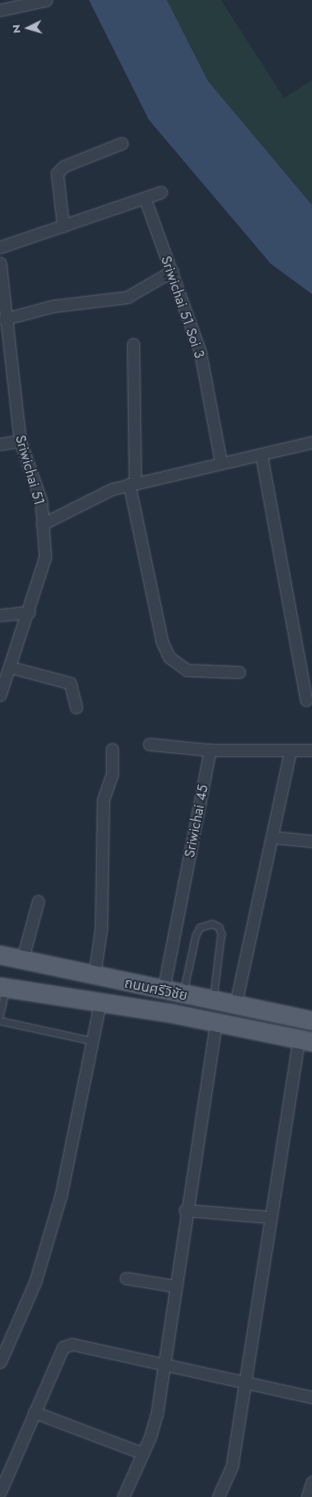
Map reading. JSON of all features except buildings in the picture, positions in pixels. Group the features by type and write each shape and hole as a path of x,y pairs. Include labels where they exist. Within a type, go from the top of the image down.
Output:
{"main road":[{"name":"ถนนศรีวิชัย","path":"0,955 213,1002 312,1020"},
{"name":"ถนนศรีวิชัย","path":"3,988 100,1003 305,1040"}],"street":[{"path":"0,10 46,0"},
{"path":"64,226 57,173 64,166 122,143"},
{"path":"0,248 146,199 161,192"},
{"name":"Sriwichai 51 Soi 3","path":"146,199 200,352 221,463"},
{"name":"Sriwichai 51","path":"0,263 4,319 20,441 41,501 45,557 29,612 0,695"},
{"path":"4,319 53,306 127,297 172,271"},
{"path":"133,344 132,484 162,642 169,657 187,670 239,672"},
{"path":"0,444 20,441"},
{"path":"42,524 96,495 132,484 312,442"},
{"path":"261,454 306,700"},
{"path":"0,615 29,612"},
{"path":"10,667 70,683 76,707"},
{"path":"149,744 210,750 290,752 312,750"},
{"path":"94,976 101,928 103,800 112,774 112,749"},
{"name":"Sriwichai 45","path":"162,991 210,750"},
{"path":"235,1006 290,752"},
{"path":"272,837 312,841"},
{"path":"22,960 38,901"},
{"path":"0,1364 35,1282 61,1194 100,1003"},
{"path":"123,1497 150,1436 163,1366 185,1210 216,1023"},
{"path":"218,1497 232,1465 246,1384 270,1217 305,1040"},
{"path":"185,1210 270,1217"},
{"path":"126,1278 175,1286"},
{"path":"6,1497 0,1493 34,1412 63,1347 72,1344 163,1366 312,1397"},
{"path":"34,1412 142,1453"},
{"path":"307,1497 312,1482"}],"lane":[{"path":"183,995 196,936 200,928 212,924 219,927 222,934 213,1002"},
{"path":"0,1016 3,988"},
{"path":"0,1021 92,1041"}],"green space":[{"path":"167,0 221,0 284,98 312,80 312,205 208,81"}],"water":[{"path":"89,0 167,0 208,81 312,205 312,294 271,264 149,120"}]}
